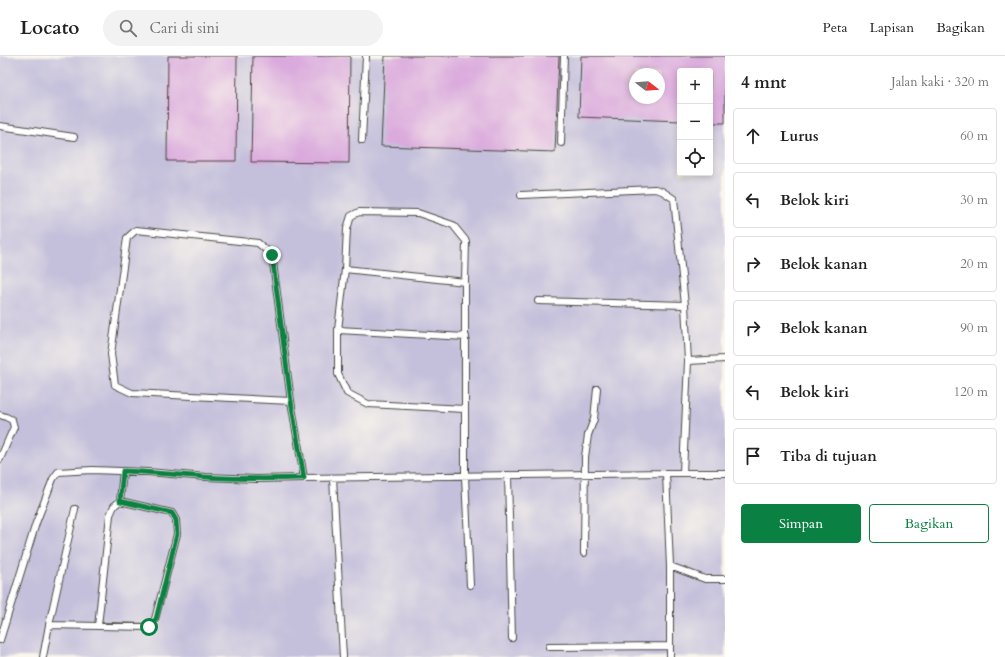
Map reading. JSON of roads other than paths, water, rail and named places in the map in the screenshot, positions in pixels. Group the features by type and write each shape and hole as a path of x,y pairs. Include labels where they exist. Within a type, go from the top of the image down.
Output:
{"lane":[{"path":"362,140 366,56"},
{"path":"561,143 564,56"},
{"path":"0,126 74,137"},
{"path":"521,196 655,189 662,191 674,199 685,305 688,361 683,473"},
{"path":"465,409 368,404 347,393 338,374 338,330 347,229 350,216 359,212 418,213 453,226 466,241 465,476 470,585"},
{"path":"291,401 132,393 115,385 111,354 127,238 136,230 258,243 272,255 291,401 304,478"},
{"path":"344,269 465,282"},
{"path":"538,301 685,305"},
{"path":"338,330 466,336"},
{"path":"688,361 725,359"},
{"path":"584,554 584,456 588,435 594,419 597,390"},
{"path":"0,415 12,420 14,427 0,459"},
{"path":"0,640 36,523 53,479 58,472 92,470 123,471 257,479 725,473"},
{"path":"98,626 110,515 114,506 120,501 123,471"},
{"path":"666,473 670,566 670,657"},
{"path":"508,475 512,638"},
{"path":"333,478 343,657"},
{"path":"50,626 149,627 156,619 177,534 176,520 172,513 120,501"},
{"path":"43,657 75,508"},
{"path":"670,566 706,578 725,579"},
{"path":"548,647 670,646"}]}
